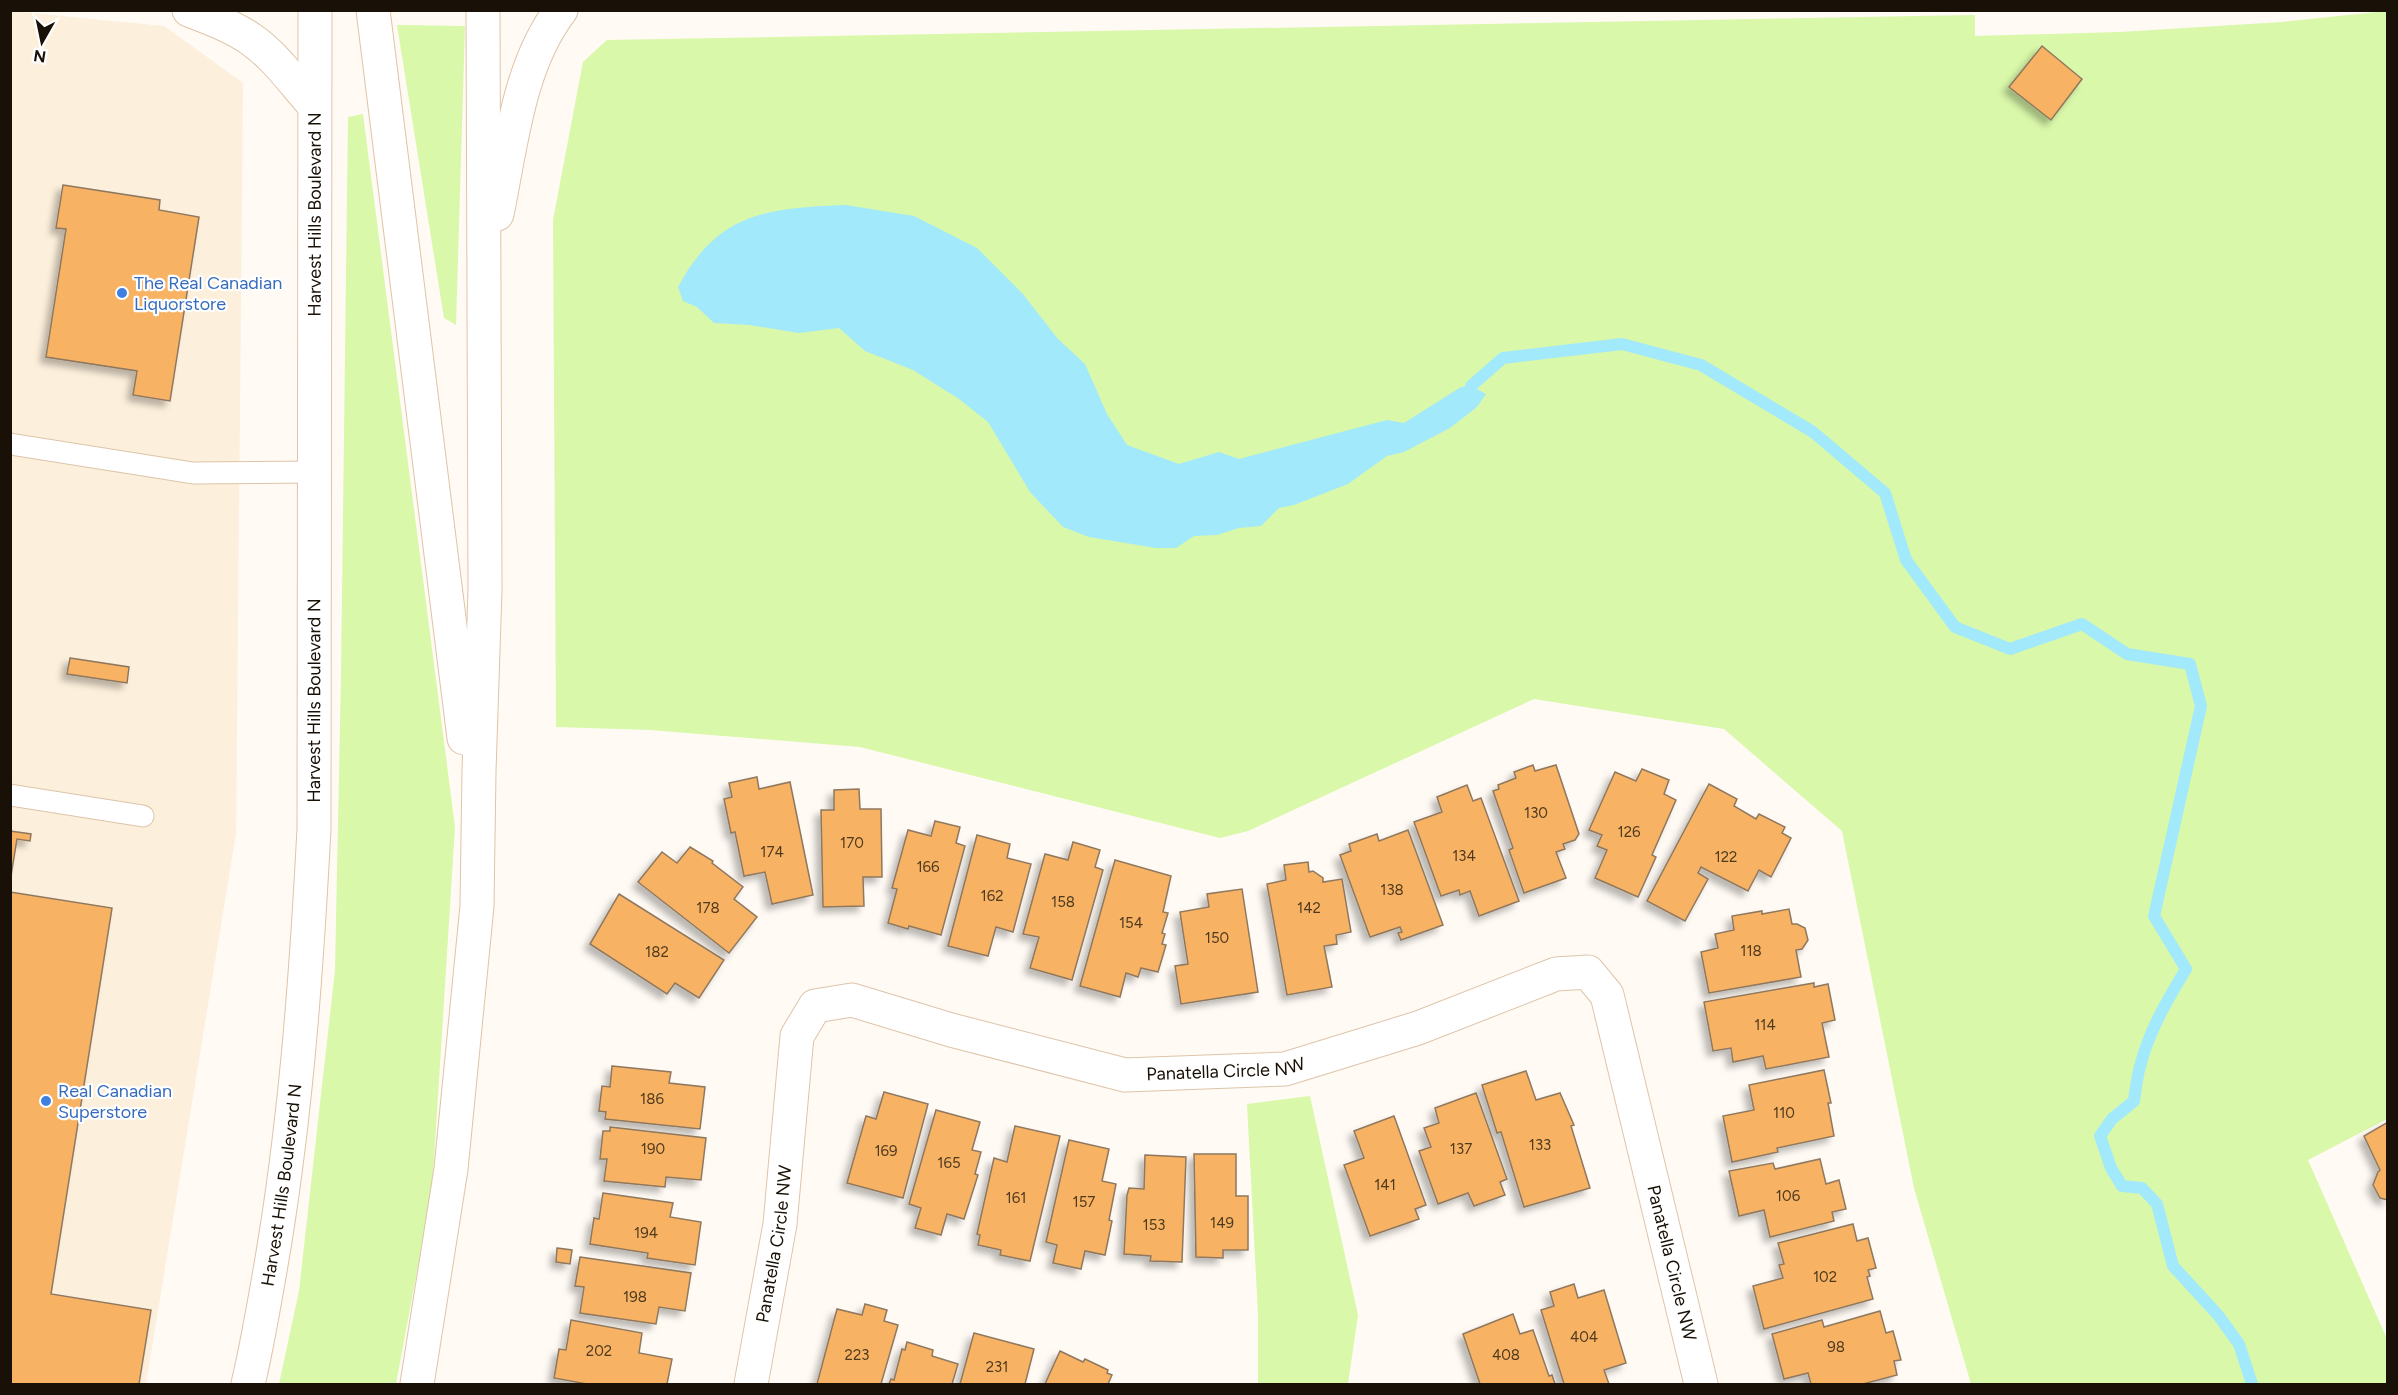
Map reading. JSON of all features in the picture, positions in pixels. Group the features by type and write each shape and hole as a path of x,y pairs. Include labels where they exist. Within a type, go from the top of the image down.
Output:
{"main road":[{"path":"189,10 210,18 251,40 268,54 313,104"},
{"name":"Harvest Hills Boulevard N","path":"248,1384 281,1208 299,1064 314,829 313,104 315,10"},
{"path":"373,10 477,838"},
{"path":"417,1384 451,1169 477,906 485,590 483,10"},
{"path":"483,281 521,98 538,49 561,10"},
{"name":"Panatella Circle NW","path":"751,1384 780,1224 797,1036 815,1006 852,1000 951,1030 1125,1075 1285,1069 1418,1028 1556,974 1588,972 1607,995 1701,1384"}],"lane":[{"path":"10,444 193,473 314,472"},
{"path":"10,795 142,816"}],"shaded area":[{"path":"10,11 164,26 243,83 236,833 146,1384 11,1384"}],"green space":[{"path":"2387,11 2387,1119 2308,1160 2387,1339 2387,1384 1971,1384 1914,1188 1842,831 1724,729 1534,699 1248,831 1220,838 860,747 650,730 556,727 553,220 583,62 607,40 1975,15 1975,36 2120,32 2282,22"},
{"path":"397,25 465,26 456,325 444,318"},
{"path":"363,114 455,827 432,1191 396,1384 279,1384 299,1291 335,970 348,117"},
{"path":"1310,1096 1358,1315 1348,1384 1258,1384 1258,1314 1247,1104"}],"water":[{"path":"846,205 914,216 977,248 1022,293 1058,339 1085,364 1107,414 1127,445 1179,464 1219,452 1239,459 1387,420 1404,423 1461,387 1471,386 1486,394 1477,407 1450,428 1404,452 1387,456 1348,484 1294,505 1279,508 1261,526 1239,528 1217,535 1194,536 1176,548 1156,548 1089,537 1063,527 1030,492 988,422 959,399 913,370 865,351 839,328 799,333 749,325 714,323 697,307 683,301 678,287 710,243 728,229 769,212"}],"building":[{"path":"2042,46 2082,79 2051,120 2009,87"},
{"name":"The Real Canadian Liquorstore","path":"63,185 160,200 159,210 199,217 170,401 133,395 137,371 46,357 66,229 56,228"},
{"path":"70,658 129,667 127,683 67,674"},
{"path":"1533,765 1535,771 1556,765 1579,834 1575,840 1563,844 1565,849 1556,852 1566,878 1524,893 1509,850 1513,848 1493,791 1499,789 1498,785 1516,778 1514,772"},
{"path":"1642,769 1669,780 1664,794 1676,800 1652,855 1656,857 1638,897 1595,878 1607,850 1597,846 1602,835 1589,830 1615,772 1636,781"},
{"path":"757,777 759,789 790,782 813,895 772,904 765,872 744,876 735,832 731,833 724,799 732,797 729,783"},
{"path":"1709,784 1737,799 1734,806 1756,819 1759,814 1785,827 1782,833 1791,838 1771,877 1759,870 1748,891 1701,867 1698,873 1708,879 1685,921 1647,901"},
{"path":"1467,785 1473,801 1481,798 1519,901 1479,916 1470,891 1460,895 1459,890 1441,896 1414,822 1442,812 1437,797"},
{"path":"859,789 860,809 881,809 882,877 863,877 864,906 823,907 821,810 834,810 834,790"},
{"path":"935,821 960,827 956,843 965,846 941,935 888,923 897,889 892,888 908,830 931,836"},
{"path":"1408,830 1443,925 1401,940 1398,933 1402,932 1400,927 1370,937 1340,855 1351,851 1349,844 1377,834 1379,841"},
{"path":"10,831 31,834 30,841 17,839 10,882"},
{"path":"977,835 1010,844 1007,858 1031,864 1013,932 996,927 988,956 948,946"},
{"path":"1073,842 1100,850 1095,867 1103,870 1072,980 1030,968 1039,937 1023,934 1045,854 1068,860"},
{"path":"690,847 713,861 712,863 743,887 734,899 757,917 729,953 638,882 662,852 677,863"},
{"path":"1115,860 1171,876 1163,912 1168,913 1162,933 1165,934 1162,944 1166,945 1158,972 1141,968 1138,977 1126,973 1120,997 1080,986"},
{"path":"1308,862 1309,872 1313,871 1323,878 1323,882 1342,879 1351,932 1336,935 1337,944 1324,946 1332,987 1287,995 1267,884 1286,880 1284,865"},
{"path":"1242,889 1258,992 1181,1004 1175,966 1188,964 1180,912 1209,907 1207,894"},
{"name":"Real Canadian Superstore","path":"10,892 112,908 51,1294 151,1310 139,1384 10,1384"},
{"path":"619,894 724,960 699,998 675,983 667,994 590,944"},
{"path":"1789,909 1792,924 1805,928 1808,940 1802,949 1796,950 1801,977 1709,993 1701,952 1718,948 1715,934 1734,930 1732,916"},
{"path":"1814,983 1814,987 1828,984 1835,1020 1822,1023 1829,1057 1766,1069 1763,1056 1733,1062 1731,1048 1713,1051 1704,1002"},
{"path":"612,1066 671,1072 669,1083 705,1087 700,1129 605,1119 606,1112 599,1111 602,1086 610,1087"},
{"path":"1824,1070 1831,1103 1828,1103 1834,1136 1777,1148 1778,1152 1732,1162 1723,1116 1754,1110 1749,1085"},
{"path":"1526,1071 1536,1100 1560,1093 1574,1125 1571,1126 1590,1188 1524,1207 1501,1132 1497,1133 1482,1085"},
{"path":"884,1092 928,1104 903,1198 847,1183 866,1116 876,1119"},
{"path":"1476,1093 1507,1179 1500,1182 1505,1195 1474,1206 1468,1193 1438,1204 1419,1151 1431,1147 1424,1128 1439,1123 1435,1108"},
{"path":"936,1110 980,1122 972,1150 981,1152 975,1174 978,1175 964,1219 947,1214 941,1235 915,1228 921,1208 909,1204"},
{"path":"1394,1116 1426,1205 1415,1209 1419,1219 1370,1236 1344,1165 1364,1158 1354,1131"},
{"path":"2388,1122 2388,1200 2380,1198 2373,1185 2380,1170 2364,1136"},
{"path":"1015,1126 1060,1136 1030,1261 1000,1255 1001,1250 978,1245 980,1235 977,1234 994,1158 1007,1162"},
{"path":"610,1127 706,1138 701,1180 666,1177 665,1187 604,1181 607,1159 600,1159 603,1131 610,1131"},
{"path":"1069,1140 1109,1149 1102,1181 1116,1184 1105,1255 1085,1251 1081,1269 1053,1263 1057,1245 1046,1242"},
{"path":"1194,1154 1236,1154 1236,1196 1248,1196 1248,1250 1223,1250 1223,1258 1196,1257"},
{"path":"1145,1155 1186,1157 1182,1262 1150,1261 1151,1256 1124,1254 1127,1195 1129,1188 1144,1189"},
{"path":"1820,1159 1826,1184 1839,1180 1846,1209 1832,1212 1834,1221 1770,1237 1764,1210 1739,1216 1729,1171 1773,1163 1775,1169"},
{"path":"603,1193 673,1203 670,1217 701,1222 695,1265 647,1258 648,1253 590,1244 594,1218 599,1219"},
{"path":"1853,1224 1857,1241 1868,1238 1876,1268 1868,1270 1870,1276 1867,1277 1873,1299 1764,1329 1753,1286 1783,1278 1779,1265 1784,1264 1778,1243"},
{"path":"557,1248 572,1250 570,1264 556,1262"},
{"path":"580,1257 691,1273 685,1311 659,1307 656,1324 580,1313 584,1287 575,1286"},
{"path":"1574,1284 1578,1298 1604,1290 1626,1363 1604,1370 1609,1384 1564,1384 1541,1310 1554,1306 1550,1292"},
{"path":"865,1304 887,1310 884,1321 898,1325 881,1384 817,1384 837,1309 862,1315"},
{"path":"1880,1311 1886,1333 1893,1331 1901,1360 1894,1361 1897,1375 1863,1384 1811,1384 1808,1373 1784,1379 1772,1334 1822,1320 1824,1327"},
{"path":"1513,1314 1520,1334 1533,1330 1549,1376 1552,1375 1555,1384 1480,1384 1463,1334"},
{"path":"571,1320 642,1333 639,1353 672,1359 667,1384 587,1384 554,1378 559,1349 566,1350"},
{"path":"974,1333 1034,1349 1025,1384 960,1384"},
{"path":"907,1342 933,1350 932,1356 958,1364 952,1384 889,1384 891,1379 894,1380 902,1349 905,1350"},
{"path":"1060,1351 1108,1370 1107,1373 1112,1375 1108,1384 1045,1384"}],"waterway":[{"path":"1471,386 1503,358 1622,344 1701,365 1813,432 1885,493 1906,560 1955,627 2010,649 2082,624 2127,654 2190,664 2201,706 2154,916 2186,969 2149,1038 2138,1072 2134,1101 2112,1119 2100,1136 2111,1168 2122,1186 2142,1188 2157,1204 2173,1266 2218,1315 2239,1344 2252,1384"}],"place":[{"name":"The Real Canadian Liquorstore","path":"122,293"},
{"name":"Real Canadian Superstore","path":"46,1101"}]}
